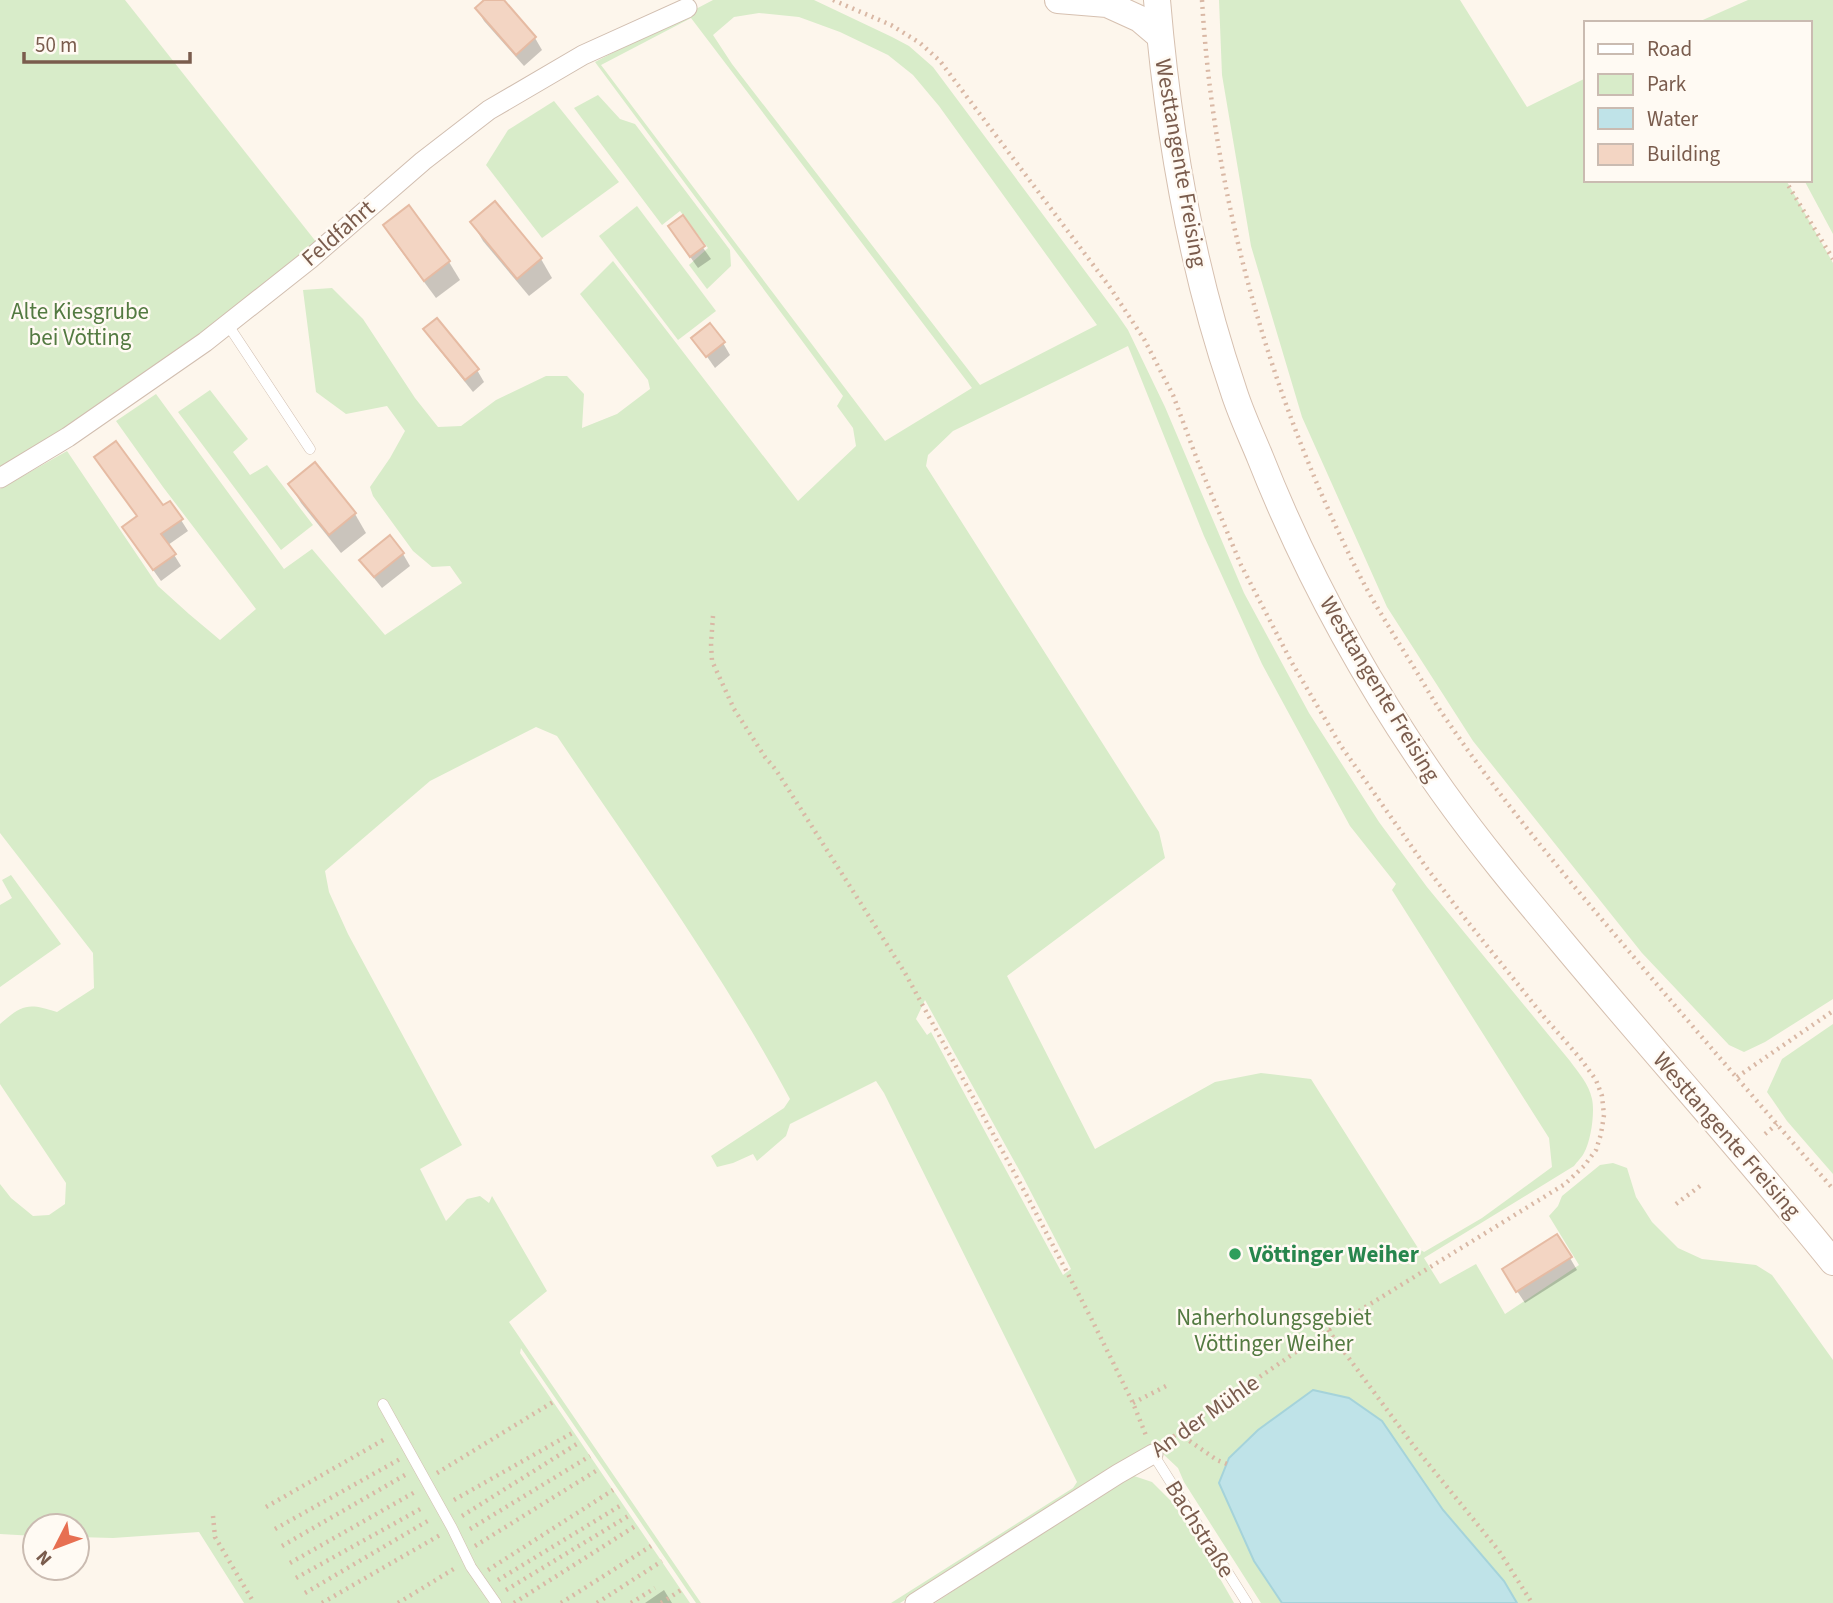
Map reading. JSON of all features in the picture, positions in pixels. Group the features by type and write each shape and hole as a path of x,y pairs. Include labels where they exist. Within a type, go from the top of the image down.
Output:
{"main road":[{"path":"1058,0 1107,4 1140,19 1160,36"},
{"name":"Westtangente Freising","path":"1157,0 1172,137 1188,225 1233,391 1301,554 1345,638 1401,731 1500,868 1612,1002 1758,1169 1833,1262"}],"street":[{"name":"Feldfahrt","path":"0,478 68,437 228,325 310,259 423,161 489,110 583,55 687,8"},
{"name":"An der Mühle","path":"915,1603 1153,1454"}],"lane":[{"path":"228,325 310,449"},
{"path":"383,1404 466,1556 495,1601"},
{"name":"Bachstraße","path":"1153,1454 1247,1603"}],"path":[{"name":"An der Mühle","path":"833,0 891,25 920,43 940,61 1129,315 1173,395 1241,565 1317,706 1426,867 1467,922 1580,1058 1602,1096 1604,1115 1596,1150 1565,1184 1328,1331 1178,1433 1153,1454"},
{"path":"1202,0 1205,46 1218,142 1234,227 1283,396 1311,470 1349,554 1393,635 1444,717 1492,784 1547,855 1833,1189"},
{"path":"1786,182 1833,259"},
{"path":"713,616 712,661 734,709 905,973 1027,1196 1133,1403 1153,1454"},
{"path":"1737,1077 1833,1011"},
{"path":"1765,1134 1777,1124"},
{"path":"1676,1204 1699,1186"},
{"path":"1328,1331 1413,1445 1499,1551 1532,1603"},
{"path":"1133,1403 1168,1385"},
{"path":"290,1563 427,1482 554,1402"},
{"path":"266,1507 398,1432"},
{"path":"296,1578 440,1506 574,1432"},
{"path":"1178,1433 1227,1464"},
{"path":"453,1529 580,1442"},
{"path":"275,1529 410,1453"},
{"path":"322,1603 590,1456"},
{"path":"282,1546 418,1467"},
{"path":"398,1603 599,1469"},
{"path":"478,1576 613,1490"},
{"path":"486,1588 622,1504"},
{"path":"306,1593 440,1506"},
{"path":"495,1601 630,1515"},
{"path":"213,1516 215,1537 254,1603"},
{"path":"514,1603 637,1525"},
{"path":"561,1603 651,1546"},
{"path":"597,1603 662,1561"},
{"path":"631,1603 655,1588"},
{"path":"661,1603 681,1590"}],"green space":[{"name":"Alte Kiesgrube bei Vötting","path":"0,0 125,0 317,243 221,323 0,472"},
{"name":"Naherholungsgebiet Vöttinger Weiher","path":"713,0 814,0 909,46 933,67 1117,314 1128,330 1165,407 1244,593 1309,713 1379,822 1427,887 1570,1061 1583,1078 1592,1099 1593,1119 1590,1134 1584,1153 1574,1166 1424,1258 1440,1284 1476,1264 1505,1314 1579,1265 1549,1216 1562,1196 1600,1165 1613,1163 1627,1168 1636,1197 1652,1222 1678,1248 1702,1259 1756,1265 1772,1275 1833,1360 1833,1603 1261,1603 1184,1482 1178,1468 1162,1453 1132,1458 900,1603 891,1603 1073,1488 1077,1482 876,1081 790,1124 786,1136 757,1161 753,1154 717,1167 711,1156 784,1108 790,1099 736,1005 557,736 536,727 430,781 325,871 329,892 348,934 462,1145 420,1169 446,1221 467,1199 480,1196 489,1203 492,1196 547,1291 509,1322 701,1603 696,1603 521,1348 520,1353 690,1603 244,1603 199,1532 91,1537 91,1512 21,1512 21,1535 0,1534 0,1184 11,1198 33,1216 49,1215 65,1204 66,1183 0,1084 0,1024 26,1007 57,1012 94,988 93,953 0,833 0,489 67,451 158,586 220,640 256,609 116,421 156,394 284,569 312,549 385,635 462,583 450,566 432,567 413,551 373,496 370,487 405,431 387,406 346,414 316,392 303,290 332,288 363,319 415,398 438,427 461,426 496,400 546,376 567,376 584,394 582,428 617,414 650,389 648,380 580,294 613,261 798,501 856,446 853,428 837,406 843,396 595,62","holes":["759,13 799,17 840,32 888,55 913,75 939,106 1097,325 980,385 732,64 713,35 734,17","691,18 972,388 885,441 601,65","1128,346 1204,536 1262,664 1350,826 1396,884 1392,890 1549,1138 1552,1167 1482,1218 1424,1252 1418,1248 1311,1079 1261,1073 1215,1082 1095,1149 1007,976 1165,858 1159,832 926,466 928,455 953,431","925,1000 1071,1269 1063,1275 931,1032 927,1035 916,1019"]},
{"path":"1219,0 1460,0 1527,107 1584,79 1584,182 1787,182 1833,263 1833,999 1765,1042 1744,1052 1729,1045 1642,953 1473,741 1387,607 1302,417 1251,246 1222,75"},
{"path":"1748,0 1833,0 1833,234 1805,182 1812,182 1812,21 1701,21"},
{"path":"598,95 620,119 635,124 730,250 731,266 707,289 689,265 708,248 680,211 662,225 574,108"},
{"path":"554,101 619,182 542,238 486,165 508,130"},
{"path":"637,206 716,311 678,340 599,236"},
{"path":"210,390 248,439 233,452 250,475 267,465 313,525 281,550 178,412"},
{"path":"11,875 61,944 0,987 0,905 12,898 2,880"},
{"path":"1833,1024 1833,1174 1787,1121 1767,1092 1782,1059"},
{"path":"1134,1476 1152,1482 1172,1502 1196,1537 1234,1603 935,1603 1105,1489"}],"water":[{"path":"1313,1390 1349,1398 1382,1421 1443,1510 1504,1581 1517,1603 1282,1603 1254,1561 1219,1483 1229,1458 1258,1430"}],"building":[{"path":"484,0 504,0 536,37 516,55 475,8"},
{"path":"495,201 542,258 517,279 470,222"},
{"path":"409,205 450,261 424,281 383,225"},
{"path":"683,215 705,246 690,257 668,226"},
{"path":"437,318 479,369 465,380 423,329"},
{"path":"710,323 725,342 706,357 691,338"},
{"path":"116,441 163,505 170,501 183,519 161,534 176,554 153,570 122,527 137,516 94,457"},
{"path":"315,462 356,513 329,535 288,484"},
{"path":"390,535 404,553 374,577 359,560"},
{"path":"1557,1234 1572,1257 1516,1292 1502,1269"}],"place":[{"name":"Vöttinger Weiher","path":"1235,1254"}]}
